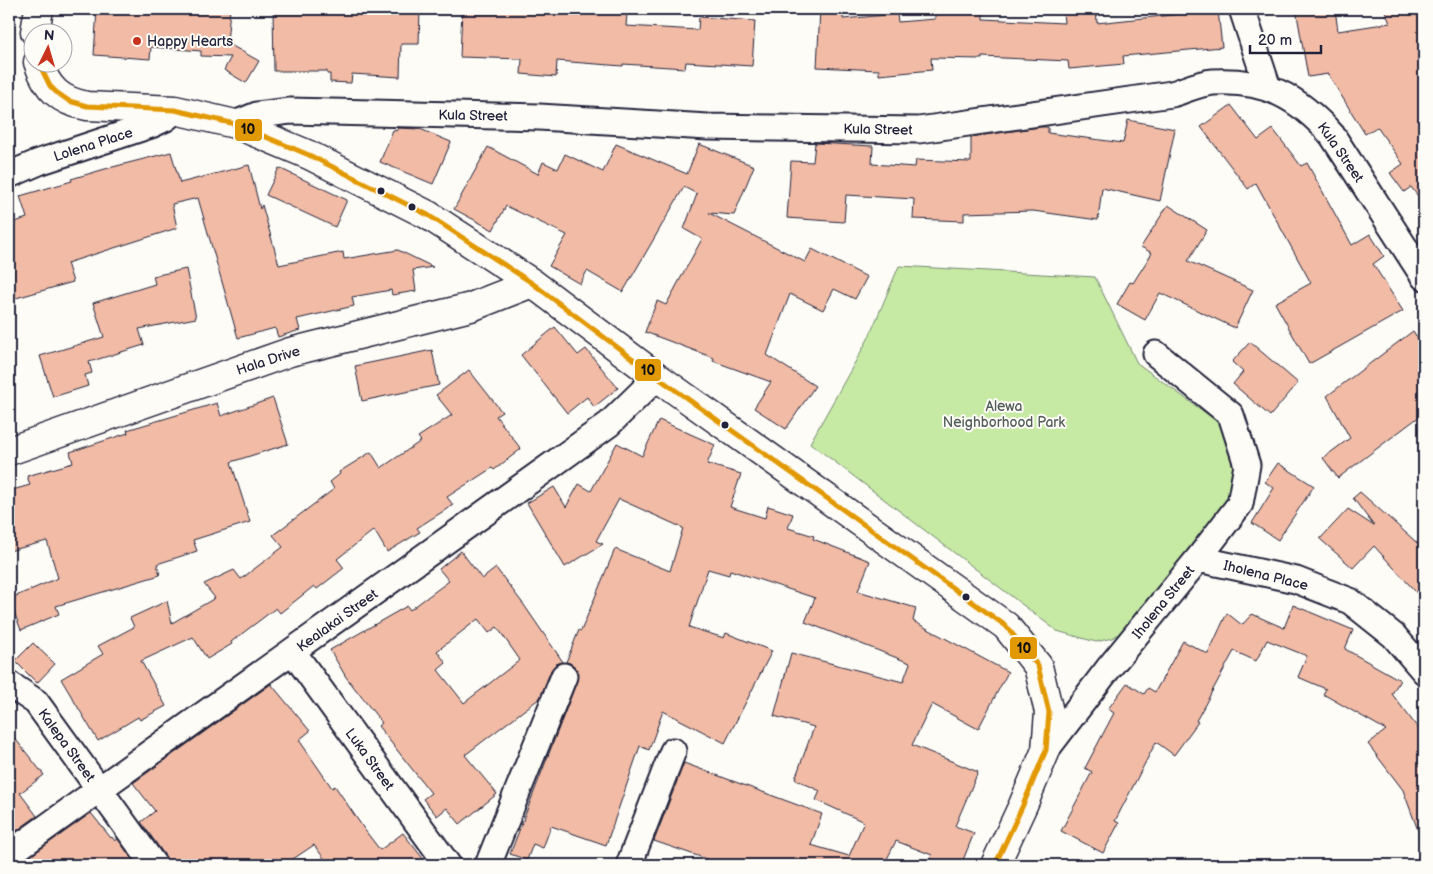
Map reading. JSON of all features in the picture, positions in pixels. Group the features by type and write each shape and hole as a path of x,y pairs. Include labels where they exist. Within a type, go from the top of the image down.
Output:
{"street":[{"path":"37,22 39,9"},
{"path":"1242,9 1268,88"},
{"path":"42,72 45,80 62,99 75,104 175,110 235,124 309,155 428,215 532,283 657,377 1006,626 1038,666 1049,712 1046,750"},
{"name":"Kula Street","path":"235,124 258,115 290,111 539,117 708,127 919,130 1172,94 1212,82 1243,84 1268,88 1293,99 1316,117 1332,135 1424,278"},
{"name":"Lolena Place","path":"9,175 39,162 152,125 166,118 175,110"},
{"name":"Hala Drive","path":"9,451 290,352 471,307 532,283"},
{"name":"Iholena Street","path":"995,865 1046,750 1240,504 1247,465 1231,415 1156,354"},
{"name":"Kealakai Street","path":"9,854 610,424 657,377"},
{"name":"Iholena Place","path":"1198,559 1296,580 1350,601 1394,636 1424,670"},
{"name":"Luka Street","path":"293,652 448,865"},
{"path":"488,865 564,676"},
{"name":"Kalepa Street","path":"9,684 36,702 154,865"},
{"path":"9,700 36,702"},
{"path":"629,865 673,751"}],"green space":[{"name":"Alewa Neighborhood Park","path":"899,266 1095,277 1137,363 1233,433 1241,488 1128,628 1112,638 1096,642 1057,631 810,443 868,339"}],"building":[{"path":"97,9 230,9 227,43 259,61 246,83 224,70 231,57 201,56 201,51 151,47 150,59 94,55"},
{"path":"273,9 420,9 419,44 401,44 400,77 352,74 351,83 330,82 330,74 327,74 327,71 274,71"},
{"path":"462,9 556,9 627,14 626,26 698,30 699,17 755,21 752,66 686,62 685,68 557,61 556,77 521,74 522,59 460,57"},
{"path":"820,9 844,9 843,19 897,14 898,22 935,19 935,9 983,9 983,19 1064,23 1063,11 1096,9 1097,23 1218,10 1222,47 1123,56 1124,64 1069,69 1068,61 982,57 982,59 931,58 932,70 879,75 879,70 817,67"},
{"path":"1296,9 1335,9 1338,31 1390,23 1384,9 1424,9 1424,204 1411,187 1404,192 1390,173 1403,164 1377,127 1365,134 1328,74 1308,77"},
{"path":"1231,105 1258,140 1273,129 1301,166 1307,163 1352,245 1370,234 1384,256 1373,264 1403,311 1309,364 1275,303 1311,283 1256,183 1248,189 1201,127"},
{"path":"1128,120 1175,129 1160,201 1102,188 1098,220 1033,211 964,213 964,221 913,219 914,199 846,195 844,222 787,218 791,161 813,162 815,143 873,146 872,164 915,167 916,160 971,162 971,137 1040,127 1048,127 1048,133 1123,143"},
{"path":"398,128 420,129 451,142 433,184 380,162 393,130 396,131"},
{"path":"616,144 687,174 699,144 754,166 734,215 709,213 805,262 812,249 867,277 855,299 834,289 823,310 790,294 767,355 815,386 786,429 754,408 771,382 713,361 714,358 645,332 657,301 666,305 702,239 684,229 697,194 684,187 623,292 587,271 580,284 549,266 567,235 506,206 493,230 454,209 488,147 538,174 543,162 558,169 565,154 603,172"},
{"path":"171,152 180,183 249,165 260,209 262,205 279,265 343,252 344,259 398,250 433,267 413,270 416,291 392,295 391,290 352,297 354,306 297,319 300,330 278,337 275,328 238,338 198,198 172,204 177,228 67,263 73,282 9,300 9,224 27,218 20,196 105,169"},
{"path":"279,168 347,200 335,227 266,195"},
{"path":"1168,205 1207,230 1188,261 1253,290 1235,328 1160,293 1145,320 1117,304 1130,282 1133,283 1152,253 1141,247"},
{"path":"186,269 196,318 139,329 144,345 89,362 92,373 85,375 88,386 53,397 40,356 104,337 93,303 155,284 153,276"},
{"path":"555,327 578,355 586,349 618,388 594,407 587,397 567,413 521,355"},
{"path":"1413,331 1424,348 1424,413 1338,478 1323,458 1350,438 1327,396"},
{"path":"1250,342 1298,383 1270,416 1233,384 1243,372 1232,362"},
{"path":"432,350 439,385 362,401 355,366"},
{"path":"469,370 502,412 496,416 521,449 494,470 492,468 447,497 453,505 417,528 420,532 387,552 374,530 337,559 344,568 317,589 314,586 280,613 276,608 231,642 232,644 207,659 193,637 141,661 166,706 140,720 138,717 98,741 61,679 103,654 98,646 134,627 130,618 167,601 172,623 215,598 204,584 234,570 241,579 283,547 273,535 334,489 330,482 340,474 339,472 371,452 381,468 421,441 418,437 452,415 436,395"},
{"path":"273,398 288,444 231,462 250,522 193,540 197,551 157,564 160,575 56,606 59,614 21,630 9,599 58,578 47,541 9,551 9,491 30,485 27,476 73,463 70,452 128,433 127,430 217,403 221,416"},
{"path":"659,420 715,445 707,464 741,474 730,507 765,518 768,506 793,514 788,528 814,536 813,539 870,561 858,591 916,608 913,621 1008,672 978,729 932,704 912,745 978,772 955,826 974,833 961,865 927,865 932,855 896,841 884,865 724,865 654,841 684,763 822,814 811,845 849,856 864,822 816,800 820,791 795,779 814,727 774,716 791,653 903,682 910,663 805,622 815,598 730,570 729,575 708,569 689,627 724,638 726,633 772,651 725,743 663,711 649,750 640,746 606,845 551,826 543,848 533,844 527,860 510,854 577,681 578,669 566,662 615,549 670,571 683,528 619,499 596,541 603,544 565,567 527,503 554,487 566,507 579,484 591,491 617,443 642,456"},
{"path":"1278,463 1314,486 1278,540 1252,523 1274,488 1265,482"},
{"path":"1360,492 1424,549 1424,601 1374,546 1353,568 1320,539 1348,509 1374,526 1353,498"},
{"path":"461,551 482,579 496,568 563,662 556,664 551,670 540,698 465,755 497,794 460,824 447,808 437,816 423,799 431,793 378,726 382,723 346,677 330,650 407,606 410,610 449,581 439,569","holes":["478,619 489,633 497,627 520,660 464,703 438,670 446,663 437,651"]},
{"path":"1293,605 1353,630 1345,649 1400,680 1392,694 1424,736 1424,841 1422,841 1403,790 1368,744 1386,730 1323,694 1326,689 1298,677 1307,656 1267,640 1256,661 1234,651 1196,721 1198,722 1174,755 1156,742 1115,821 1119,823 1103,853 1061,831 1092,772 1085,768 1114,713 1108,709 1127,683 1144,694 1148,688 1155,692 1183,641 1208,654 1227,613 1242,625 1252,614 1284,628"},
{"path":"33,643 55,664 37,683 15,661"},
{"path":"271,684 310,731 299,740 332,788 335,786 380,850 403,833 428,865 329,865 314,845 284,865 168,865 166,857 141,822 155,811 133,783"},
{"path":"9,731 44,775 20,793 37,816 9,836"},
{"path":"91,813 111,838 115,841 118,839 136,865 18,865"}],"transit line":[{"name":"10","path":"43,72 50,86 69,101 87,106 175,110 235,124 309,155 428,215 532,283 657,377 1006,626 1038,666 1049,712 1046,750 995,865"}],"place":[{"name":"Happy Hearts","path":"137,41"}]}
